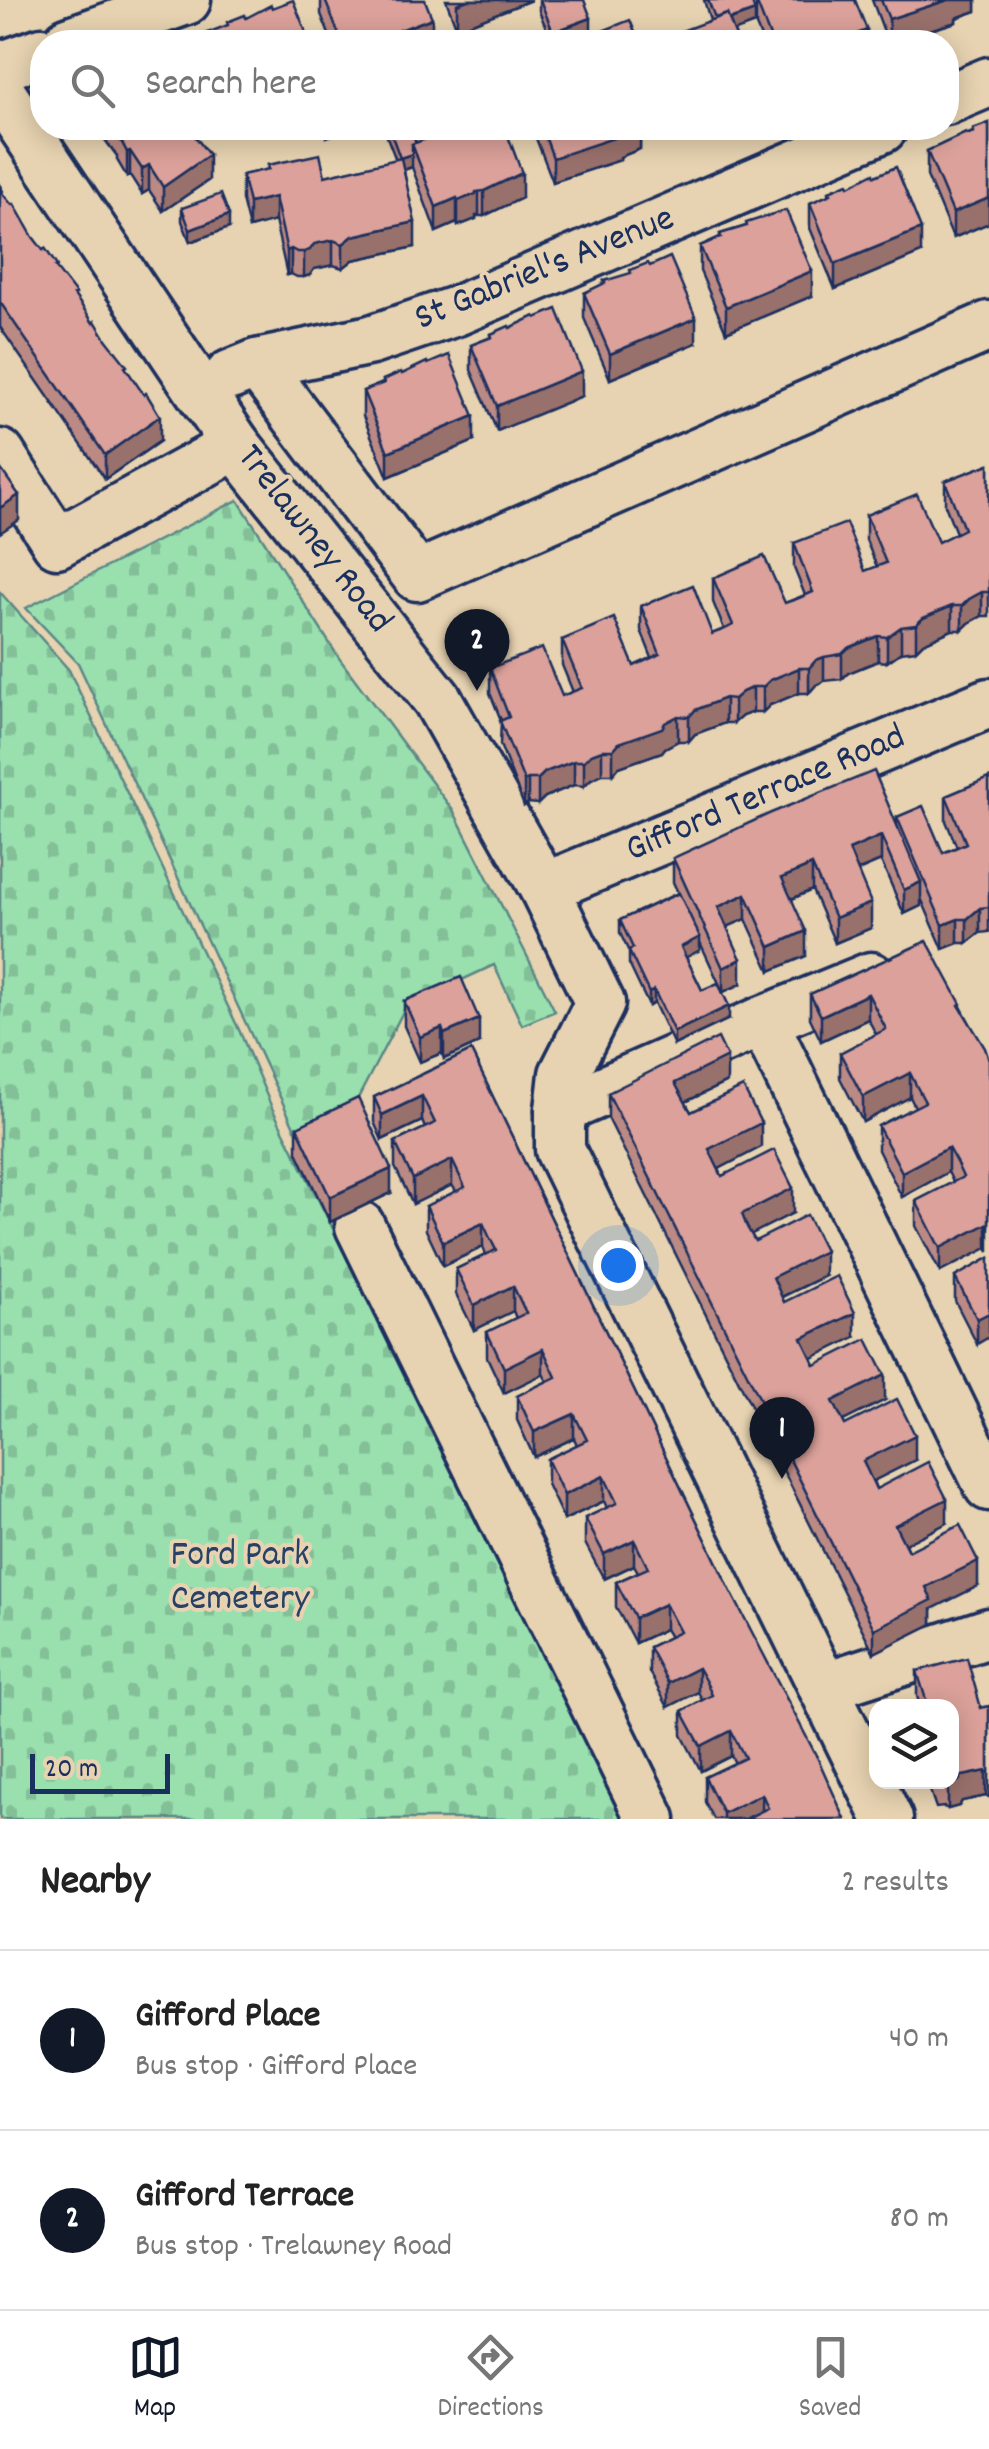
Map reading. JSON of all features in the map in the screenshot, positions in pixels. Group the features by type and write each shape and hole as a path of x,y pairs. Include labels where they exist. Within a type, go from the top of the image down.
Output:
{"street":[{"path":"102,30 186,0"},
{"path":"0,67 30,56"},
{"path":"959,95 989,82"},
{"name":"Trelawney Road","path":"0,92 30,137"},
{"name":"Trelawney Road","path":"32,140 236,445 437,699 544,888 600,1004 564,1074 560,1110"},
{"name":"St Gabriel's Avenue","path":"199,389 257,364 371,340 456,310 854,140"},
{"path":"257,364 417,576 989,326"},
{"path":"0,454 57,543 236,445"},
{"name":"Gifford Terrace Road","path":"544,888 989,702"},
{"path":"888,1819 560,1150 560,1110 903,964"},
{"path":"763,1021 989,1486"},
{"path":"360,1226 652,1819"},
{"path":"823,1687 989,1634"}],"green space":[{"path":"238,500 339,658 454,812 555,1011 522,1025 494,965 406,1006 357,1100 295,1129 78,663 26,608"},
{"name":"Ford Park Cemetery","path":"0,592 69,670 272,1108 631,1819 0,1819"}],"building":[{"path":"293,0 305,30 215,30 245,15 246,18 271,5 272,8"},
{"path":"325,0 425,0 432,18 400,30 337,30"},
{"path":"540,0 584,0 591,18 552,30"},
{"path":"708,0 751,0 755,11 729,20 727,14 715,18"},
{"path":"855,0 867,30 767,30 756,1"},
{"path":"881,0 948,0 889,19"},
{"path":"727,14 733,30 684,30"},
{"path":"630,20 634,30 605,30"},
{"path":"989,123 989,198 953,213 927,151 959,140"},
{"path":"120,140 198,140 209,155 163,187 149,165 142,169"},
{"path":"393,140 415,140 412,154 400,158"},
{"path":"423,140 510,140 522,173 436,207 412,144"},
{"path":"546,140 608,140 553,158"},
{"path":"320,154 325,176 401,158 415,222 353,236 343,244 333,240 314,244 304,252 287,251 275,197 249,203 242,175"},
{"path":"896,167 921,229 835,264 810,203 848,183 849,186"},
{"path":"0,186 160,416 105,455 0,302"},
{"path":"221,194 229,215 190,230 182,208"},
{"path":"786,210 812,271 726,307 700,246 721,237 720,234 747,226 746,223"},
{"path":"670,257 696,318 610,354 584,293 604,281 631,273 630,270"},
{"path":"557,309 582,371 497,406 471,345"},
{"path":"449,355 474,416 388,452 363,391"},
{"path":"989,464 989,592 982,592 962,606 923,618 916,625 901,627 887,637 878,636 842,654 816,660 809,668 799,668 763,687 753,687 734,699 725,698 695,710 689,717 678,716 662,728 619,743 613,750 602,750 584,761 574,761 545,772 538,779 524,781 500,721 509,717 490,668 542,648 562,696 582,688 562,640 614,618 634,666 660,654 641,606 693,585 712,634 725,629 733,625 713,578 764,556 785,603 799,598 813,592 794,543 846,523 865,571 886,563 866,515 917,494 938,542 964,529 945,481"},
{"path":"0,468 19,495 0,508"},
{"path":"874,771 921,882 904,890 881,836 849,850 871,903 835,918 812,865 782,878 806,931 770,947 746,894 718,907 741,959 723,968 673,858"},
{"path":"989,778 989,907 980,908 967,919 943,925 897,817 923,806 943,853 955,848 966,843 946,796"},
{"path":"679,893 700,937 681,947 702,990 718,983 729,1006 674,1032 654,990 649,993 629,951 633,948 620,920"},
{"path":"927,941 989,1060 989,1228 987,1224 940,1248 916,1201 963,1177 956,1162 948,1148 902,1172 878,1126 925,1102 910,1073 863,1097 840,1053 886,1029 868,994 821,1016 810,994"},
{"path":"461,977 479,1019 444,1034 442,1028 420,1037 404,1001"},
{"path":"718,1038 727,1057 675,1083 691,1112 743,1087 761,1123 709,1149 715,1162 722,1176 774,1150 793,1188 742,1214 747,1227 755,1241 807,1215 825,1251 773,1277 784,1302 837,1276 855,1313 802,1338 815,1365 867,1339 885,1375 833,1401 845,1425 897,1399 915,1435 863,1461 876,1489 928,1462 947,1499 895,1525 908,1551 960,1525 978,1561 926,1587 932,1600 874,1629 608,1093"},
{"path":"471,1051 728,1586 845,1819 745,1819 768,1808 762,1794 723,1813 705,1777 745,1758 731,1731 701,1746 682,1711 712,1695 706,1682 698,1668 668,1683 649,1647 680,1632 665,1604 635,1618 616,1582 648,1568 634,1540 604,1554 585,1518 617,1503 604,1476 564,1495 547,1459 587,1440 574,1414 534,1432 517,1396 556,1377 543,1349 504,1368 487,1332 526,1313 513,1286 474,1305 456,1269 496,1250 483,1223 443,1242 426,1206 465,1187 452,1160 413,1179 395,1142 435,1123 422,1096 382,1115 374,1097"},
{"path":"358,1098 391,1169 330,1197 297,1127"},
{"path":"989,1258 989,1313 977,1319 955,1277"},
{"path":"967,1658 981,1708 989,1706 989,1773 962,1776 959,1781 959,1699 926,1699 917,1671"}],"place":[{"name":"Gifford Terrace","path":"477,691"},
{"name":"Gifford Place","path":"782,1479"}]}
